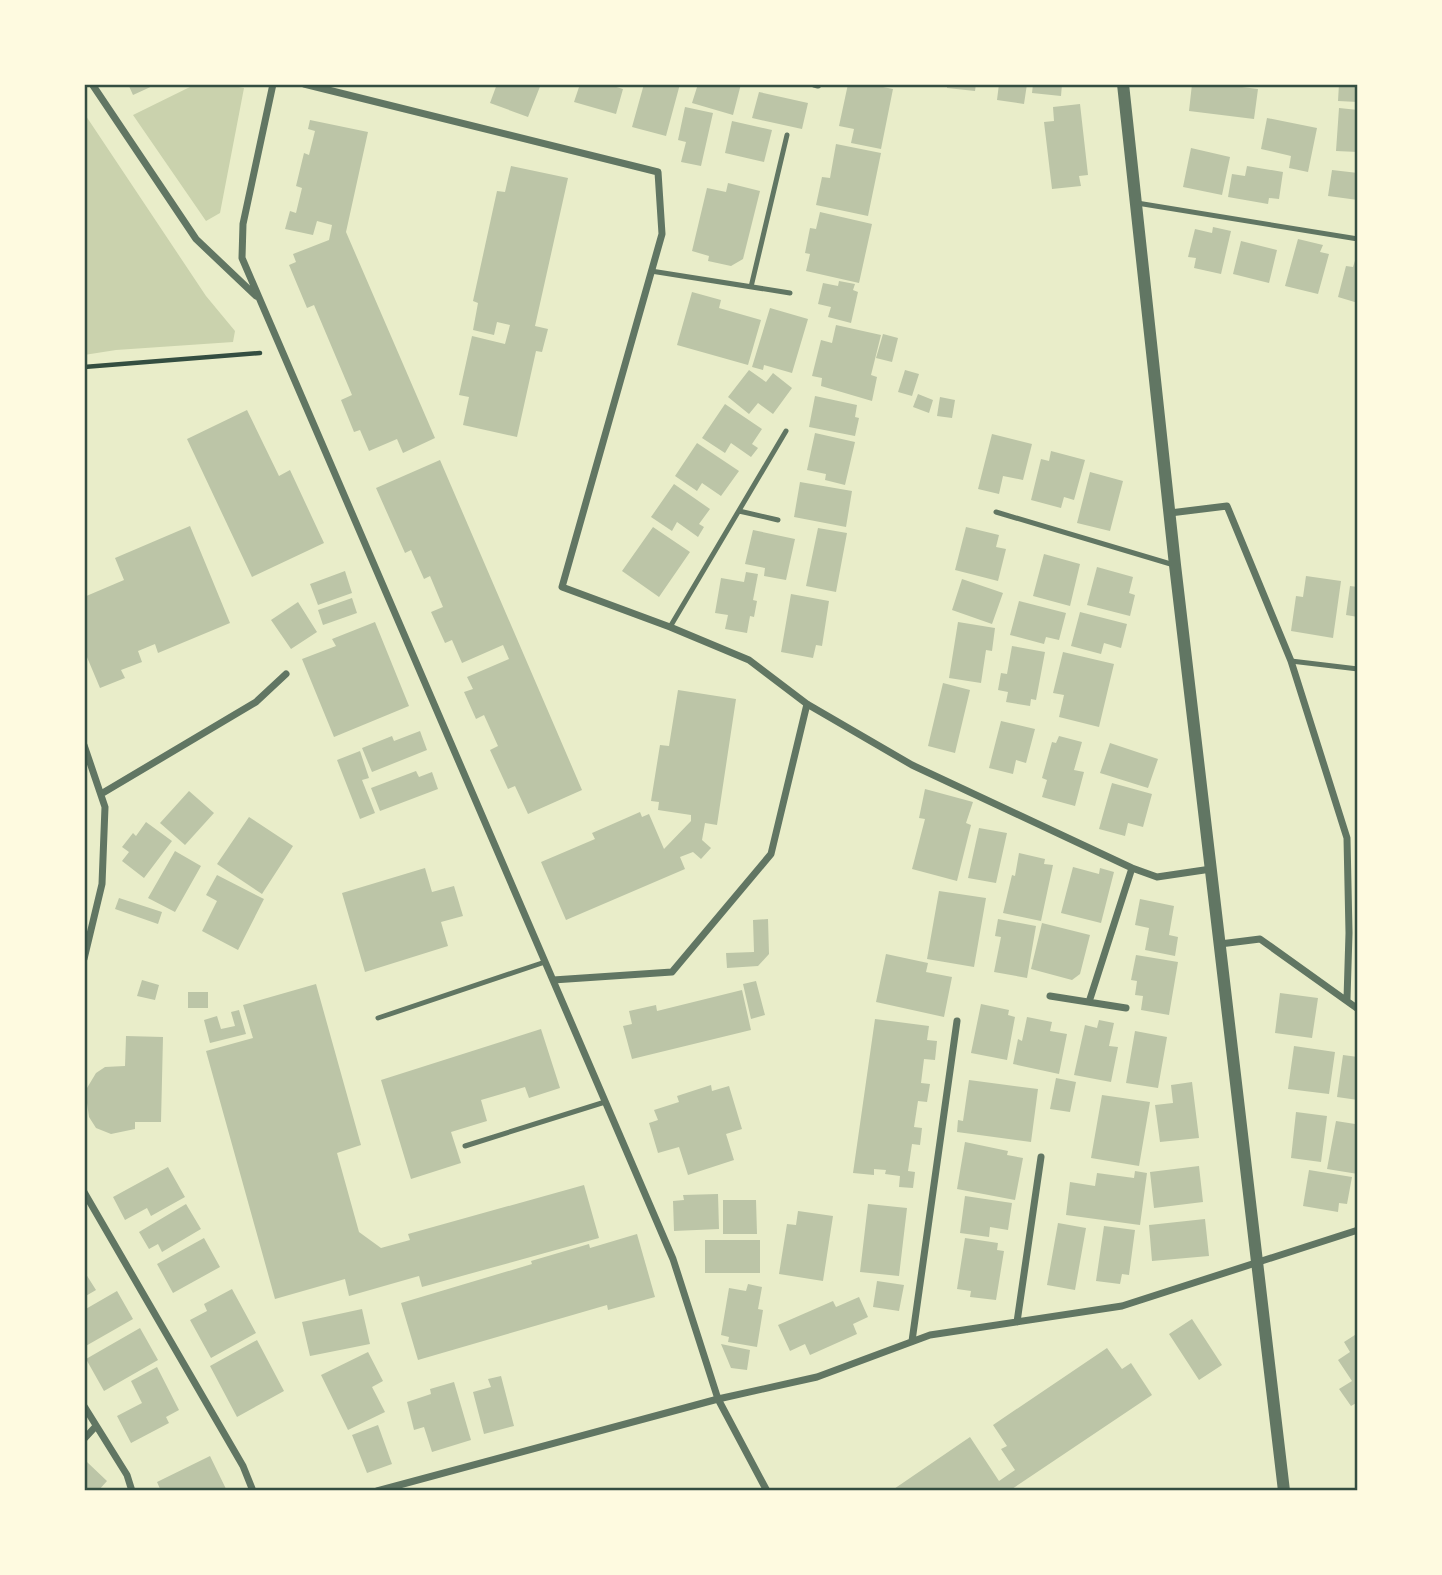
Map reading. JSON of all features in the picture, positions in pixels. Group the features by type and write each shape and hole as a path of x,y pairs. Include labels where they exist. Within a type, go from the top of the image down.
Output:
{"street":[{"path":"92,84 196,239 259,299"},
{"path":"273,84 243,224 242,258 673,1259 718,1399 767,1491"},
{"path":"304,84 658,172 662,234 562,587 749,660 807,704 912,765 1132,868 1157,877 1212,869"},
{"path":"1123,84 1175,565 1284,1491"},
{"path":"1170,513 1227,506 1291,661 1347,838 1347,999"},
{"path":"101,794 256,702 286,674"},
{"path":"553,980 672,972 771,854 807,704"},
{"path":"84,745 105,807 102,884 84,959"},
{"path":"1089,1002 1132,868"},
{"path":"1220,944 1260,939 1358,1009"},
{"path":"1050,996 1126,1008"},
{"path":"912,1341 957,1021"},
{"path":"1017,1322 1041,1157"},
{"path":"84,1192 243,1466 253,1491"},
{"path":"377,1491 718,1399 817,1377 930,1335 1122,1307 1358,1230"},
{"path":"84,1406 127,1475 132,1491"},
{"path":"84,1439 96,1426"}],"lane":[{"path":"751,287 787,135"},
{"path":"1135,203 1358,239"},
{"path":"652,271 790,293"},
{"path":"670,627 786,431"},
{"path":"738,511 778,520"},
{"path":"996,512 1175,565"},
{"path":"1291,661 1358,669"},
{"path":"378,1018 545,962"},
{"path":"465,1146 605,1102"}],"path":[{"path":"84,367 282,351"}],"green space":[{"path":"196,84 224,84 244,88 220,213 206,221 133,115"},
{"path":"84,113 206,296 235,331 233,342 116,350 84,355"}],"building":[{"path":"128,84 157,84 133,95"},
{"path":"497,84 541,84 528,117 490,103"},
{"path":"580,84 613,84 623,89 616,114 574,102"},
{"path":"644,84 680,84 666,136 632,127"},
{"path":"698,84 741,84 733,115 692,103"},
{"path":"848,84 868,84 893,89 881,149 851,143 854,129 839,126"},
{"path":"947,84 976,84 975,91 947,88"},
{"path":"999,84 1027,84 1024,104 997,100"},
{"path":"1033,84 1062,84 1061,96 1032,93"},
{"path":"1192,84 1242,84 1242,87 1258,89 1254,119 1189,111"},
{"path":"1339,84 1358,84 1358,102 1338,101"},
{"path":"759,92 808,103 802,129 752,118"},
{"path":"1080,104 1088,175 1079,176 1081,186 1052,189 1044,122 1054,121 1053,107"},
{"path":"685,107 713,113 701,166 681,162 686,142 678,140"},
{"path":"1339,108 1358,110 1358,152 1336,151"},
{"path":"1267,118 1317,128 1308,172 1289,168 1291,156 1261,149"},
{"path":"310,120 368,132 346,232 435,438 403,453 397,439 369,451 360,430 354,432 341,400 352,395 314,305 307,308 289,265 296,262 293,254 329,240 332,225 317,221 313,235 285,229 290,211 296,213 302,188 296,186 304,153 309,155 315,131 308,129"},
{"path":"732,121 772,130 764,162 725,153"},
{"path":"836,144 881,153 868,216 816,205 822,177 830,178"},
{"path":"1191,148 1230,157 1222,195 1183,187"},
{"path":"511,166 568,178 535,326 548,329 542,352 536,351 517,437 463,425 469,397 459,395 472,336 505,344 510,325 497,322 494,335 473,330 478,303 473,301 497,191 505,192"},
{"path":"1247,166 1283,172 1279,199 1269,198 1268,204 1228,197 1232,174 1245,176"},
{"path":"1332,170 1358,173 1358,200 1328,196"},
{"path":"728,183 760,191 743,259 731,266 708,261 709,256 692,251 707,188 726,192"},
{"path":"820,212 872,224 859,283 806,271 810,254 805,253 810,228 816,229"},
{"path":"1213,227 1231,231 1221,274 1194,268 1196,258 1188,257 1195,229 1212,233"},
{"path":"1298,239 1323,245 1320,252 1329,254 1318,294 1285,286"},
{"path":"1241,241 1277,250 1269,283 1233,274"},
{"path":"1358,251 1358,303 1338,297 1346,266 1353,267"},
{"path":"839,281 855,284 853,290 858,292 851,323 828,317 831,307 818,304 823,283 838,286"},
{"path":"692,292 721,300 719,308 761,320 748,365 677,345"},
{"path":"770,308 808,319 792,373 764,365 763,370 752,367"},
{"path":"836,325 881,335 871,375 877,377 872,401 821,386 822,378 812,376 821,340 832,343"},
{"path":"883,334 898,338 892,362 876,358"},
{"path":"749,370 766,382 773,373 792,388 773,414 758,403 749,414 728,397"},
{"path":"905,370 919,374 912,396 898,392"},
{"path":"918,394 933,400 929,413 913,407"},
{"path":"815,396 857,405 855,417 859,418 855,436 809,427"},
{"path":"940,397 955,400 952,418 937,416"},
{"path":"725,404 762,429 752,444 758,448 751,457 731,443 725,453 702,438"},
{"path":"247,410 279,476 290,470 324,543 252,577 187,439"},
{"path":"815,433 855,442 845,485 825,480 826,474 807,470"},
{"path":"992,434 1032,444 1023,480 1003,476 999,494 978,489"},
{"path":"697,443 739,471 721,496 702,483 697,491 675,476"},
{"path":"1051,451 1085,460 1074,500 1064,497 1061,508 1031,500 1041,459 1049,461"},
{"path":"440,460 582,790 528,814 515,786 508,789 490,750 498,746 484,715 476,719 464,692 473,689 467,677 509,659 503,645 462,663 452,640 445,643 431,612 443,607 430,576 424,579 411,550 405,553 376,488"},
{"path":"1090,472 1123,481 1110,531 1077,523"},
{"path":"800,482 852,491 846,527 794,517"},
{"path":"674,484 710,509 699,524 704,527 698,537 677,522 672,531 651,517"},
{"path":"190,526 230,623 158,653 155,644 138,651 142,662 121,670 125,678 100,688 84,650 84,597 124,580 115,558"},
{"path":"653,527 690,552 659,597 622,571"},
{"path":"966,527 999,535 996,547 1006,549 998,581 955,570"},
{"path":"818,528 847,533 836,592 806,586"},
{"path":"753,530 795,539 786,580 764,576 765,568 745,564"},
{"path":"1044,554 1080,564 1070,606 1033,596"},
{"path":"1097,567 1133,577 1129,593 1135,595 1130,616 1087,605"},
{"path":"345,571 352,593 318,605 310,584"},
{"path":"746,572 758,574 753,600 757,601 754,617 750,616 747,633 725,629 728,615 715,613 721,578 744,582"},
{"path":"1306,576 1341,581 1333,638 1291,631 1296,596 1303,597"},
{"path":"962,579 1003,593 992,624 952,610"},
{"path":"1350,586 1358,587 1358,617 1346,615"},
{"path":"791,594 829,601 822,646 816,645 813,658 781,652"},
{"path":"352,598 357,613 323,625 318,610"},
{"path":"1019,601 1066,613 1059,640 1046,637 1044,644 1010,635"},
{"path":"298,602 317,632 291,649 271,620"},
{"path":"1080,612 1127,624 1121,648 1104,643 1101,654 1071,646"},
{"path":"375,622 409,706 334,737 302,659 336,646 332,639"},
{"path":"958,622 995,628 992,651 986,650 981,683 949,678"},
{"path":"1012,646 1045,652 1036,700 1031,699 1030,706 1006,702 1008,692 998,690 1001,673 1007,674"},
{"path":"1063,652 1114,664 1099,727 1059,717 1064,695 1053,693"},
{"path":"943,683 970,690 955,753 928,746"},
{"path":"678,690 736,699 717,825 705,823 702,840 711,848 701,859 693,852 680,857 685,869 566,920 541,862 595,839 592,833 640,812 642,817 649,814 664,849 691,821 691,815 658,810 659,802 651,801 660,745 669,746"},
{"path":"1001,721 1035,729 1026,763 1016,760 1013,774 989,768"},
{"path":"420,731 427,750 372,772 362,748 392,736 394,741"},
{"path":"1059,736 1082,742 1074,770 1084,772 1075,806 1042,797 1047,780 1042,778 1052,742 1056,743"},
{"path":"1110,743 1158,759 1148,788 1100,773"},
{"path":"360,751 369,778 362,780 375,813 360,819 337,760"},
{"path":"416,771 419,777 432,772 438,789 380,811 371,788"},
{"path":"1112,783 1152,794 1143,827 1128,823 1125,836 1099,829"},
{"path":"925,789 973,802 966,823 971,825 957,881 912,869 925,819 919,818"},
{"path":"189,791 214,813 185,845 160,823"},
{"path":"249,817 293,846 262,894 217,864"},
{"path":"146,822 172,841 144,878 122,861 129,852 122,847 133,833 136,836"},
{"path":"979,828 1007,833 996,883 968,878"},
{"path":"175,851 201,866 175,912 148,898"},
{"path":"1019,853 1045,859 1044,864 1053,865 1041,921 1003,913"},
{"path":"1073,867 1099,874 1100,868 1114,872 1101,923 1061,913"},
{"path":"425,868 432,892 454,886 463,916 441,922 448,946 365,972 342,893"},
{"path":"217,875 264,899 238,950 202,931 217,901 206,895"},
{"path":"939,891 986,898 974,967 927,959"},
{"path":"119,898 162,912 158,924 115,909"},
{"path":"1140,899 1174,906 1169,935 1178,937 1175,956 1145,950 1149,928 1135,925"},
{"path":"768,919 769,954 758,966 727,968 726,953 754,952 753,920"},
{"path":"998,919 1036,926 1027,978 994,972 1001,937 995,936"},
{"path":"1042,923 1090,935 1080,974 1072,980 1031,969"},
{"path":"886,954 928,963 926,972 952,977 944,1017 876,1002"},
{"path":"1136,955 1178,962 1169,1015 1141,1010 1143,996 1135,995 1137,981 1131,980"},
{"path":"142,980 159,985 155,1000 137,996"},
{"path":"756,981 765,1015 751,1019 743,984"},
{"path":"316,984 361,1145 337,1153 359,1232 381,1248 410,1240 408,1234 584,1185 599,1238 422,1287 419,1276 349,1296 345,1279 275,1299 206,1051 253,1038 243,1005"},
{"path":"742,990 751,1030 632,1059 623,1026 632,1024 629,1011 656,1005 657,1011"},
{"path":"188,992 208,992 208,1008 188,1008"},
{"path":"1280,993 1318,998 1312,1038 1275,1033"},
{"path":"981,1004 1009,1010 1008,1015 1015,1017 1007,1060 971,1053"},
{"path":"239,1010 246,1034 210,1043 204,1020 217,1016 221,1029 235,1026 231,1012"},
{"path":"1027,1017 1052,1022 1050,1031 1067,1034 1059,1074 1013,1064 1018,1039 1022,1041"},
{"path":"875,1019 929,1026 927,1040 937,1041 935,1060 924,1059 921,1083 930,1084 927,1102 918,1101 914,1127 922,1128 920,1145 912,1144 908,1171 915,1172 913,1188 899,1187 900,1176 885,1174 886,1170 874,1169 874,1175 853,1173"},
{"path":"1099,1020 1114,1023 1109,1046 1118,1047 1111,1082 1074,1075 1085,1025 1097,1028"},
{"path":"541,1029 560,1088 529,1098 525,1087 481,1100 487,1121 451,1132 461,1163 411,1179 381,1080"},
{"path":"1135,1031 1167,1037 1158,1088 1126,1083"},
{"path":"126,1036 163,1037 161,1122 135,1122 135,1129 111,1134 96,1128 89,1117 87,1088 96,1073 105,1067 125,1066"},
{"path":"1294,1046 1335,1052 1329,1094 1288,1089"},
{"path":"1343,1055 1358,1057 1358,1100 1337,1097"},
{"path":"1056,1078 1076,1082 1070,1112 1050,1109"},
{"path":"969,1080 1038,1089 1031,1142 957,1132 958,1120 963,1121"},
{"path":"1192,1082 1199,1138 1160,1142 1155,1105 1173,1103 1171,1085"},
{"path":"711,1085 712,1091 729,1086 742,1129 726,1134 734,1160 688,1175 679,1147 658,1153 649,1123 658,1120 654,1110 679,1102 677,1096"},
{"path":"1102,1095 1150,1102 1139,1166 1091,1158"},
{"path":"1296,1112 1327,1116 1321,1162 1291,1158"},
{"path":"1357,1113 1358,1174 1327,1169 1336,1121 1355,1124"},
{"path":"965,1142 1008,1151 1007,1155 1023,1158 1015,1200 957,1189"},
{"path":"1199,1166 1203,1202 1154,1208 1150,1172"},
{"path":"168,1167 185,1197 151,1216 147,1208 125,1220 113,1197"},
{"path":"1309,1170 1352,1177 1347,1204 1339,1203 1338,1212 1303,1206"},
{"path":"1135,1171 1147,1173 1140,1225 1066,1215 1070,1182 1095,1186 1097,1173 1134,1178"},
{"path":"718,1194 719,1229 674,1231 673,1201 684,1200 683,1195"},
{"path":"965,1196 1012,1203 1008,1230 990,1227 989,1237 960,1233"},
{"path":"723,1200 756,1200 757,1234 723,1234"},
{"path":"186,1204 201,1229 162,1252 158,1244 149,1249 139,1232"},
{"path":"868,1204 907,1208 899,1276 860,1272"},
{"path":"798,1211 833,1216 823,1281 779,1274 787,1224 796,1225"},
{"path":"1205,1219 1209,1256 1152,1261 1149,1225"},
{"path":"1058,1223 1086,1228 1075,1290 1047,1285"},
{"path":"1104,1226 1135,1230 1129,1275 1122,1274 1120,1284 1096,1281"},
{"path":"637,1234 655,1297 608,1310 607,1305 418,1360 401,1303 589,1244 590,1248"},
{"path":"204,1238 220,1267 173,1293 157,1264"},
{"path":"965,1238 998,1243 997,1250 1004,1251 996,1300 970,1297 971,1291 957,1289"},
{"path":"705,1240 760,1240 760,1273 705,1273"},
{"path":"84,1271 96,1290 84,1297"},
{"path":"877,1281 904,1285 899,1311 873,1307"},
{"path":"748,1284 762,1287 758,1309 763,1310 757,1347 728,1342 729,1337 721,1335 729,1288 746,1291"},
{"path":"232,1289 256,1333 211,1358 190,1320 207,1311 204,1304"},
{"path":"117,1291 133,1319 84,1347 84,1310"},
{"path":"859,1297 868,1317 853,1324 857,1334 810,1355 805,1344 790,1351 778,1325 833,1301 836,1307"},
{"path":"362,1309 370,1344 310,1356 302,1322"},
{"path":"1192,1319 1222,1365 1199,1380 1169,1334"},
{"path":"140,1328 158,1360 104,1391 86,1359"},
{"path":"1358,1333 1358,1402 1351,1406 1339,1389 1352,1381 1338,1360 1350,1352 1344,1342"},
{"path":"257,1340 284,1391 237,1417 210,1366"},
{"path":"721,1344 750,1350 747,1370 731,1368"},
{"path":"1107,1348 1122,1369 1131,1363 1152,1395 1009,1491 891,1491 970,1437 999,1481 1015,1470 1001,1449 1007,1446 993,1425"},
{"path":"368,1352 383,1381 372,1387 385,1412 348,1430 321,1375"},
{"path":"157,1367 179,1410 166,1417 169,1423 131,1443 117,1416 142,1403 131,1381"},
{"path":"501,1376 514,1426 484,1434 473,1392 491,1387 488,1379"},
{"path":"454,1382 471,1440 432,1452 424,1427 414,1430 407,1402 431,1394 430,1389"},
{"path":"378,1425 392,1464 367,1473 352,1435"},
{"path":"210,1456 227,1491 161,1491 157,1482"},
{"path":"87,1462 107,1481 98,1491 84,1491 84,1465"}]}
